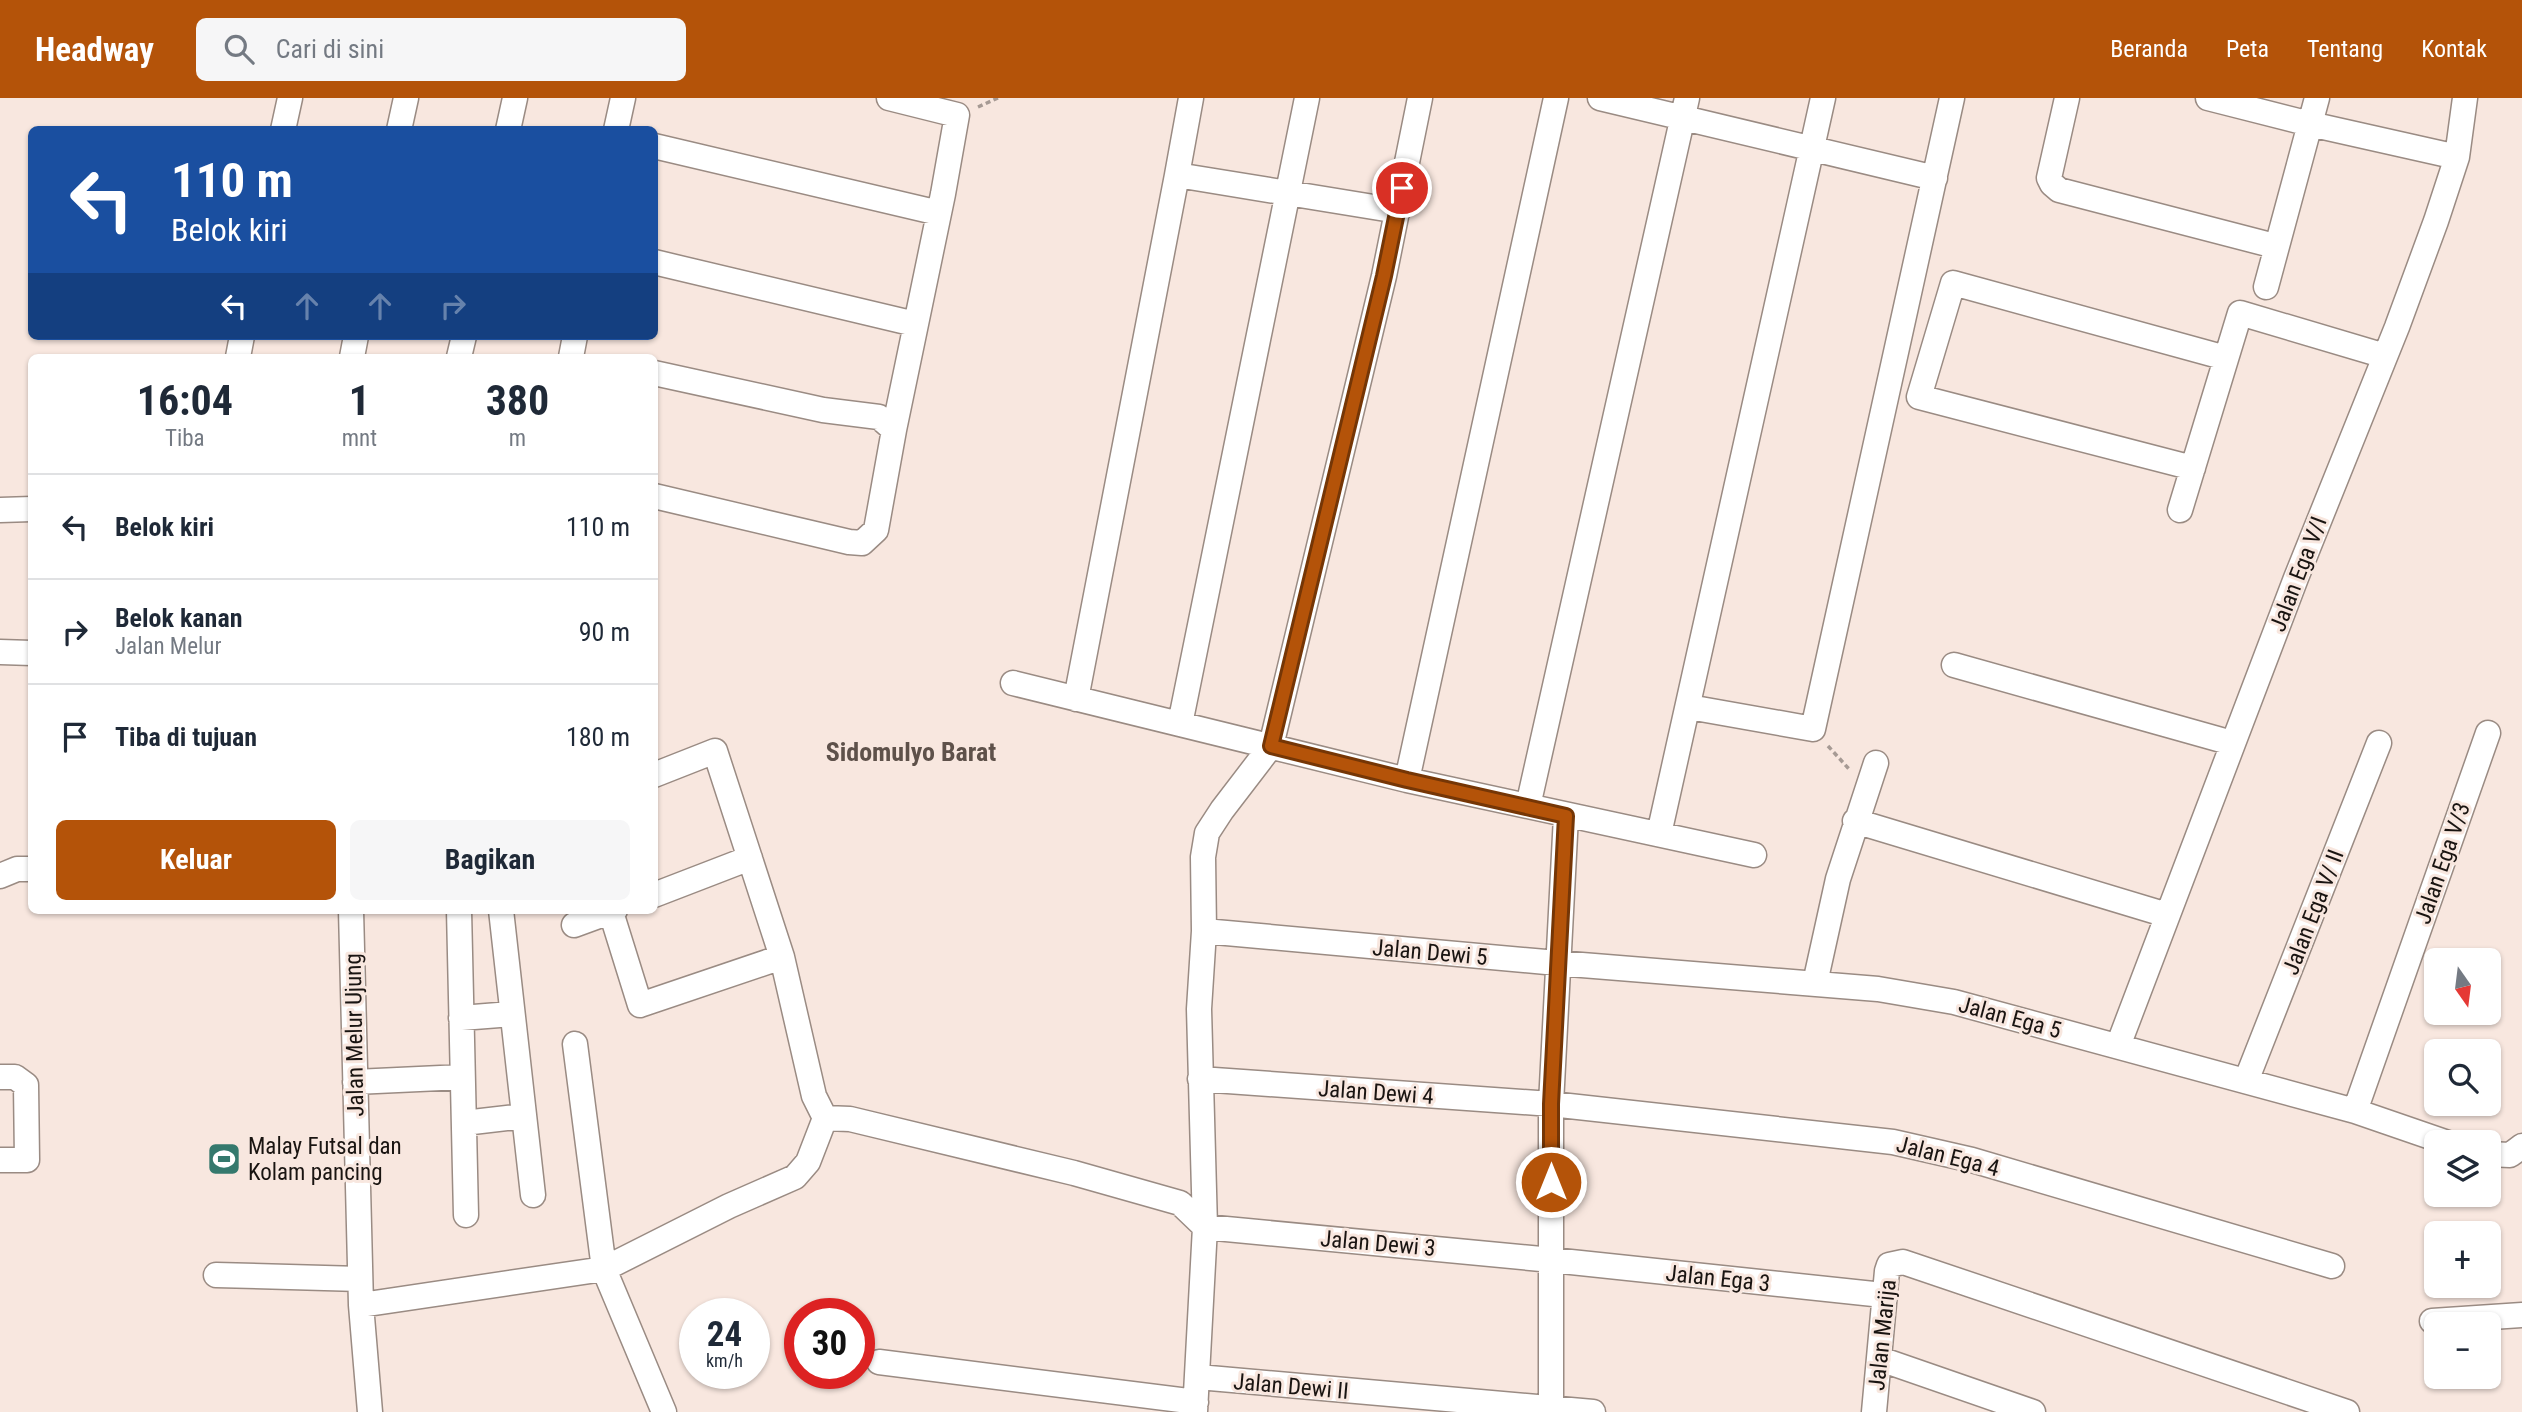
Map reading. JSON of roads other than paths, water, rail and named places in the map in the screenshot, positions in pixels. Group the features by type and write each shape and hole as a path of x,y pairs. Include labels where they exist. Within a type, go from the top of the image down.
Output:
{"street":[{"path":"284,126 290,98"},
{"path":"400,126 406,98"},
{"path":"509,126 515,98"},
{"path":"617,126 623,98"},
{"path":"658,497 849,542 862,543 876,530 957,115 889,98"},
{"path":"1076,699 1191,98"},
{"path":"1180,724 1307,98"},
{"path":"879,1362 1196,1407 1205,1227 1199,1009 1204,931 1203,857 1207,833 1271,746 1381,290 1420,98"},
{"path":"1407,780 1556,98"},
{"path":"1600,98 1684,108 1812,149 1935,178"},
{"path":"1659,834 1823,98"},
{"path":"1689,707 1812,729 1952,98"},
{"path":"2067,98 2049,178 2059,190 2275,246"},
{"path":"2208,98 2457,157"},
{"path":"2266,287 2316,98"},
{"name":"Jalan Ega V/I","path":"2118,1046 2232,743 2436,221 2457,157 2466,98"},
{"path":"1528,806 1684,108"},
{"path":"658,147 939,213"},
{"path":"1177,175 1398,211"},
{"path":"658,263 915,324"},
{"path":"2193,468 1919,397 1953,283 2227,358"},
{"path":"2180,510 2240,313 2385,356"},
{"path":"658,374 823,410 878,417 894,430"},
{"path":"0,510 28,509"},
{"path":"0,652 28,653"},
{"path":"1954,665 2232,743"},
{"path":"1013,683 1407,780 1754,855"},
{"name":"Jalan Ega V/3","path":"2355,1111 2488,733"},
{"name":"Jalan Ega V/ II","path":"2246,1081 2379,743"},
{"path":"361,1305 604,1269 729,1206 795,1177 808,1162 825,1118 814,1096 782,957 715,751 658,773"},
{"path":"1815,983 1838,878 1876,763"},
{"path":"1551,1410 1551,1104 1566,816"},
{"path":"1855,821 2167,915"},
{"path":"658,893 750,858"},
{"name":"Jalan Melur Ujung","path":"351,914 360,1279 370,1412"},
{"path":"459,914 466,1215"},
{"path":"501,914 533,1195"},
{"path":"573,925 604,914"},
{"path":"614,914 640,1005 782,957"},
{"name":"Jalan Dewi 5","path":"1204,931 1557,963"},
{"name":"Jalan Ega 5","path":"1557,963 1878,989 1954,1002 2355,1111 2424,1135"},
{"path":"461,1018 513,1014"},
{"path":"575,1044 604,1269 664,1412"},
{"path":"0,1077 15,1077 26,1085 27,1160 0,1160"},
{"path":"355,1082 462,1077"},
{"name":"Jalan Dewi 4","path":"1200,1079 1551,1104"},
{"name":"Jalan Ega 4","path":"1551,1104 1893,1142 1934,1149 2332,1266"},
{"path":"464,1123 524,1116"},
{"path":"825,1118 850,1119 1074,1173 1149,1194 1180,1203 1205,1227"},
{"path":"2501,1155 2510,1155 2522,1146"},
{"name":"Jalan Dewi 3","path":"1205,1227 1552,1260"},
{"name":"Jalan Ega 3","path":"1552,1260 1883,1295"},
{"name":"Jalan Marija","path":"1874,1412 1887,1271 1889,1265 1903,1262 2347,1412"},
{"path":"216,1275 360,1279"},
{"path":"2501,1316 2522,1315"},
{"path":"1880,1359 2033,1412"},
{"name":"Jalan Dewi II","path":"1198,1377 1592,1412"}],"place":[{"name":"Malay Futsal dan Kolam pancing","path":"224,1159"}],"district":[{"name":"Sidomulyo Barat","path":"911,752"}]}
